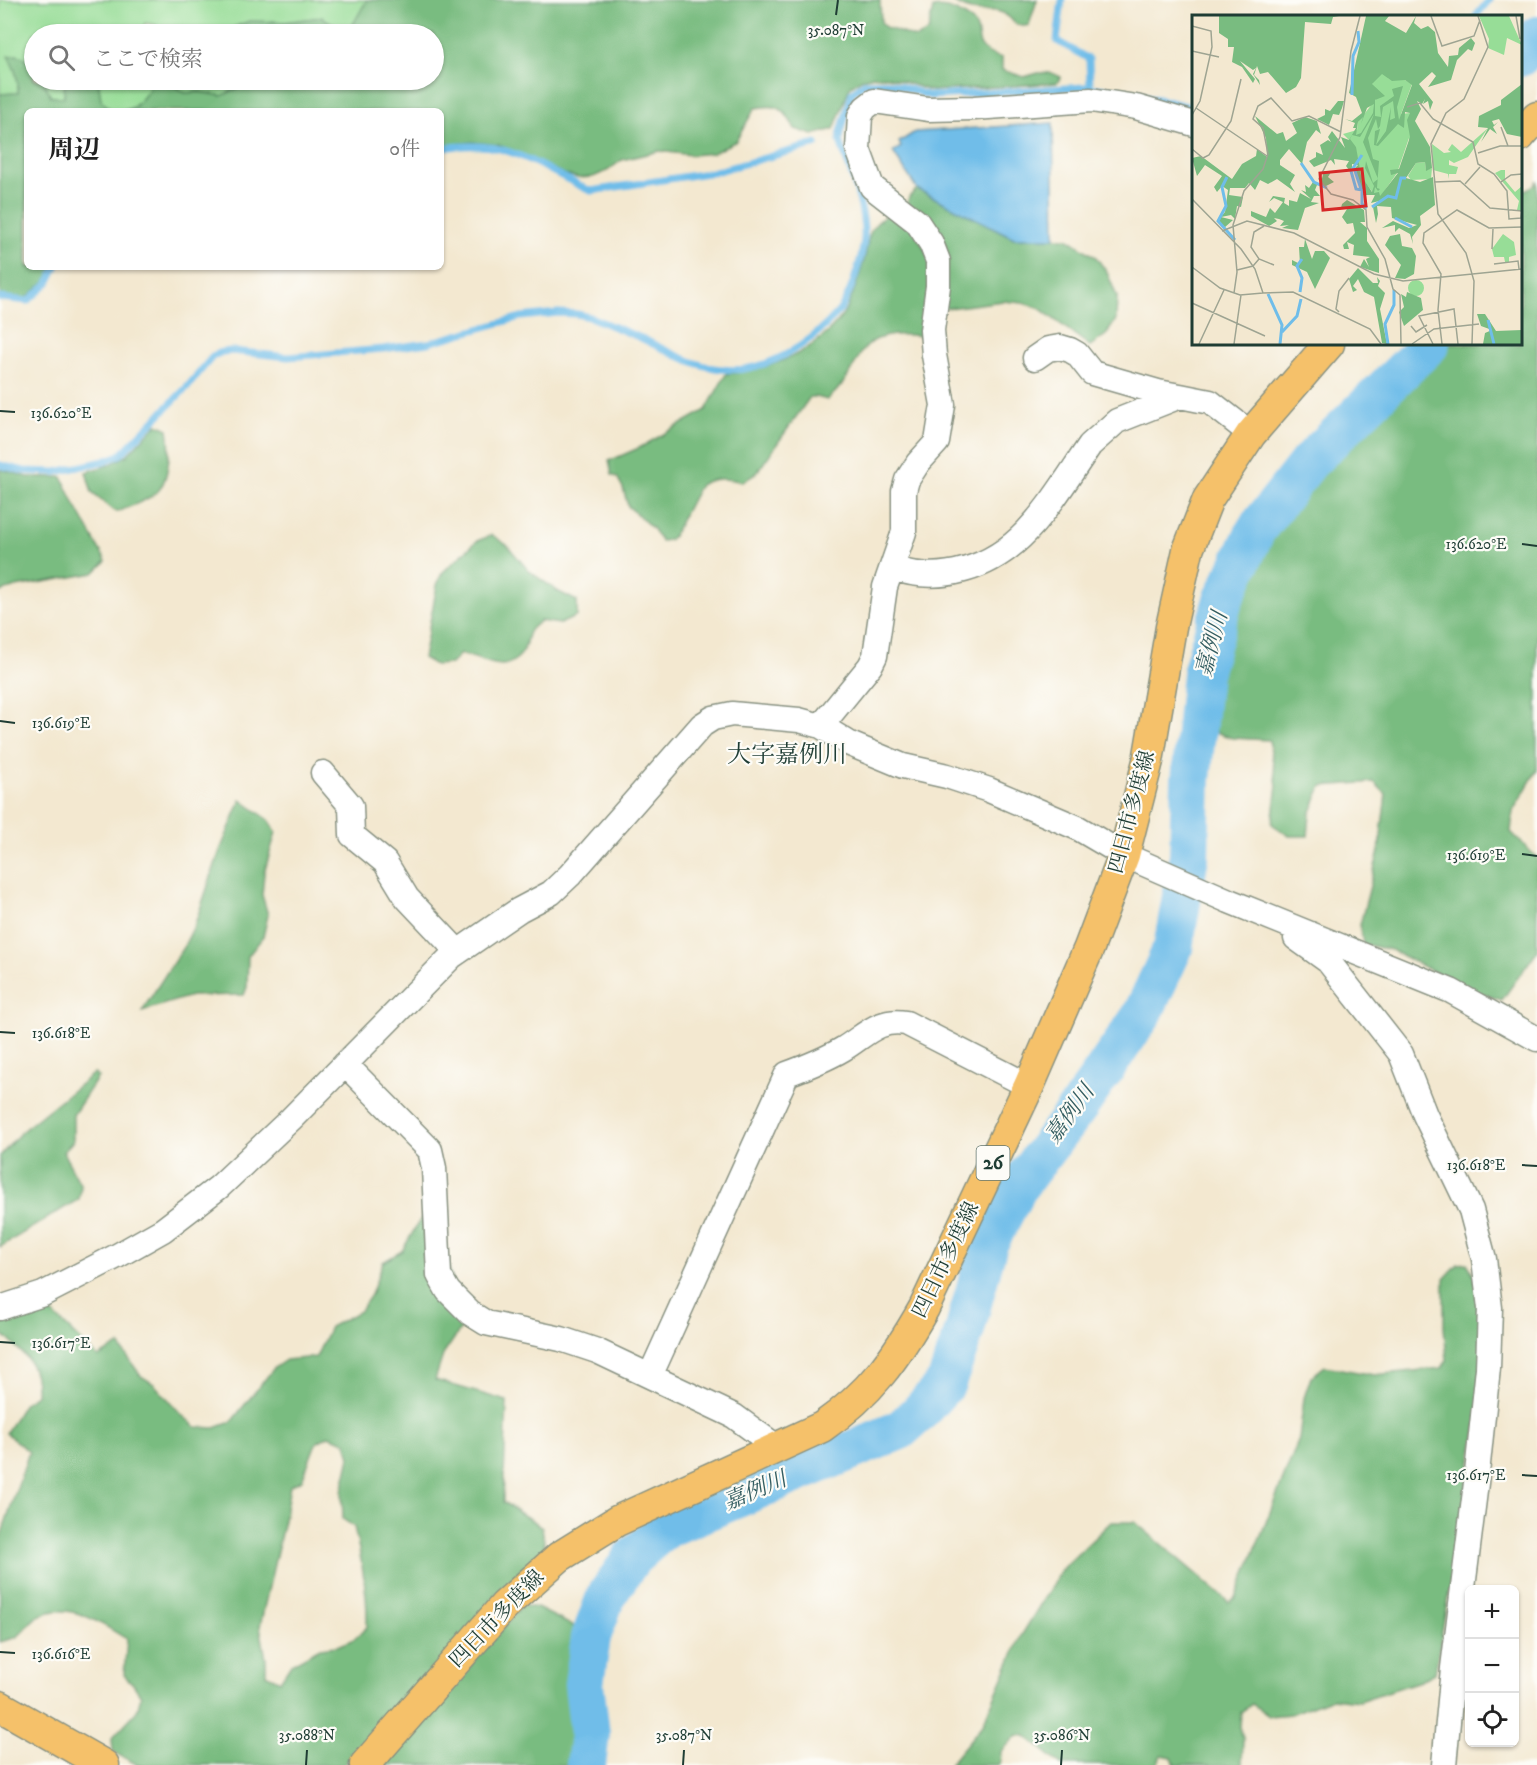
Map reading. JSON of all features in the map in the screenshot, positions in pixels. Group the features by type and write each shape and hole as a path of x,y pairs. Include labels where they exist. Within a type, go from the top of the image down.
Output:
{"main road":[{"path":"1522,135 1537,117"},
{"name":"四日市多度線","path":"365,1765 505,1605 559,1557 617,1521 822,1427 848,1409 874,1384 905,1341 924,1308 1029,1086 1089,948 1124,855 1148,761 1188,550 1208,499 1251,434 1328,345"},
{"path":"0,1706 104,1765"}],"street":[{"path":"821,726 870,666 875,656 882,601 904,532 904,491 907,480 918,463 937,442 941,421 942,405 932,330 938,286 938,261 931,243 916,222 872,187 858,149 860,116 865,108 874,101 940,109 1091,100 1136,106 1192,123"},
{"path":"1035,358 1048,349 1060,347 1070,350 1077,354 1092,373 1158,392 1210,402 1251,434"},
{"path":"892,568 910,574 933,574 955,573 983,564 1009,548 1028,531 1090,445 1101,434 1117,421 1180,396"},
{"path":"0,1308 43,1294 117,1256 163,1230 219,1186 291,1119 458,951 519,910 551,893 570,875 702,725 713,718 732,714 799,720 821,726 850,744 903,766 989,789 1078,828 1124,855 1229,902 1451,991 1537,1039"},
{"path":"323,773 351,806 352,835 385,862 407,898 458,951"},
{"path":"1268,917 1328,961 1401,1054 1425,1115 1471,1210 1484,1259 1490,1308 1488,1368 1444,1765"},
{"path":"650,1376 787,1074 834,1054 881,1024 894,1021 906,1023 1029,1086"},
{"path":"345,1064 430,1150 434,1168 439,1275 448,1291 470,1313 486,1323 561,1339 597,1351 734,1416 778,1448"}],"green space":[{"path":"0,0 367,0 353,24 333,24 322,17 259,24 24,24 24,58 9,56 16,74 18,93 0,94"},
{"path":"367,0 880,0 881,22 885,27 916,38 928,32 933,8 950,9 963,14 973,22 983,48 990,54 1002,58 1002,70 1024,77 1038,73 1052,73 1061,77 1057,83 931,91 889,77 874,76 861,79 850,87 834,129 813,135 795,129 780,109 770,106 755,108 736,141 713,153 691,155 659,151 622,160 607,171 593,177 578,178 499,145 472,142 444,146 444,108 132,108 149,90 180,90 185,93 200,92 222,96 234,90 444,90 444,24 353,24"},
{"path":"948,0 1037,0 1029,25 1020,26 1000,12 971,10"},
{"path":"322,17 333,24 242,24 249,21 285,22"},
{"path":"17,55 24,58 24,90 48,90 51,97 64,97 64,90 100,90 101,100 109,108 24,108 24,270 52,270 46,281 26,298 0,296 0,94 18,93 16,74 8,56"},
{"path":"48,90 64,90 64,97 51,97"},
{"path":"100,90 150,90 130,108 109,108 101,100"},
{"path":"180,90 234,90 222,96 200,92 185,93"},
{"path":"1537,180 1537,770 1513,811 1511,832 1537,858 1537,951 1502,1000 1474,992 1391,950 1363,944 1360,925 1379,851 1386,794 1374,782 1322,786 1310,814 1308,836 1289,836 1272,824 1277,785 1269,740 1232,738 1207,729 1209,693 1215,664 1237,594 1259,549 1303,486 1362,423 1443,345 1522,345 1522,192 1535,185"},
{"path":"917,189 1014,238 1067,238 1096,257 1107,272 1117,297 1116,320 1106,335 1090,346 1039,308 1023,303 1003,301 949,308 939,306 942,284 907,206 909,197"},
{"path":"888,214 913,229 933,265 922,336 882,337 870,343 840,387 827,400 810,397 756,474 742,482 721,479 704,482 695,493 673,536 669,540 661,541 652,528 628,506 623,488 617,477 612,475 609,461 641,447 706,410 726,374 774,364 805,350 819,340 846,310 863,264 871,231"},
{"path":"157,424 168,429 169,436 167,472 161,488 137,504 116,512 92,493 86,472 109,465 126,456"},
{"path":"0,469 28,477 62,477 106,561 94,573 0,592"},
{"path":"492,535 507,545 529,571 559,592 577,601 577,616 560,624 540,621 529,631 520,655 508,664 497,665 460,654 451,664 435,665 423,658 437,585 442,573 477,541"},
{"path":"241,800 269,820 276,832 264,873 262,895 268,915 263,937 248,956 247,987 244,995 191,996 142,1011 184,946 195,924 219,853"},
{"path":"94,1073 98,1077 73,1115 73,1141 63,1152 81,1186 79,1199 0,1247 0,1156 21,1132"},
{"path":"430,1213 466,1321 443,1355 435,1380 507,1401 503,1502 542,1527 545,1549 497,1593 427,1680 344,1765 138,1765 113,1752 112,1738 137,1711 141,1696 124,1675 127,1639 85,1616 62,1611 39,1616 18,1636 0,1642 0,1539 29,1452 6,1433 24,1403 36,1395 32,1366 22,1352 0,1332 3,1315 43,1304 98,1357 119,1345 141,1376 154,1384 183,1416 196,1427 215,1428 231,1422 274,1368 286,1360 316,1357 330,1327 360,1311 371,1295 383,1262 402,1251 420,1220","holes":["328,1436 346,1442 350,1457 342,1492 343,1519 354,1527 357,1539 365,1589 367,1627 354,1639 337,1646 320,1648 291,1664 280,1681 266,1674 266,1659 260,1626 290,1486 302,1480 316,1443"]},
{"path":"1467,1263 1473,1273 1485,1324 1478,1420 1435,1673 1420,1681 1359,1701 1332,1698 1291,1714 1269,1716 1252,1704 1241,1712 1242,1765 1175,1765 1172,1757 1161,1755 1157,1765 1061,1765 1026,1736 1017,1735 1001,1752 1000,1765 949,1765 983,1724 1021,1636 1062,1569 1111,1522 1135,1522 1229,1602 1236,1598 1299,1439 1304,1398 1311,1377 1325,1366 1374,1375 1442,1368 1447,1360 1444,1279 1458,1264"},
{"path":"523,1605 537,1608 577,1628 578,1753 576,1765 389,1765 386,1762"}],"water":[{"path":"1053,123 1055,238 1014,238 917,189 893,152 901,147 899,142 915,132"}],"waterway":[{"path":"1062,0 1057,41 1089,59 1090,87"},
{"path":"1477,15 1489,0"},
{"name":"嘉例川","path":"1522,55 1537,36"},
{"path":"0,465 24,471 56,472 120,455 187,387 213,356 222,352 288,357 383,349 428,343 521,317 558,313 590,317 700,365 738,370 771,362 801,345 839,311 859,265 864,226 856,189 840,141 852,93 864,83 890,83 930,96 1085,87 1140,95 1192,107"},
{"path":"444,148 475,146 502,149 591,191 714,172 816,144"},
{"path":"0,298 28,301 48,283 54,270"},
{"name":"嘉例川","path":"586,1765 590,1734 584,1684 591,1637 606,1596 632,1558 666,1528 900,1430 946,1383 965,1329 988,1244 1017,1188 1080,1105 1142,1015 1173,948 1189,856 1191,780 1202,674 1223,600 1256,530 1309,462 1429,345"}],"district":[{"name":"大字嘉例川","path":"787,755"}]}
